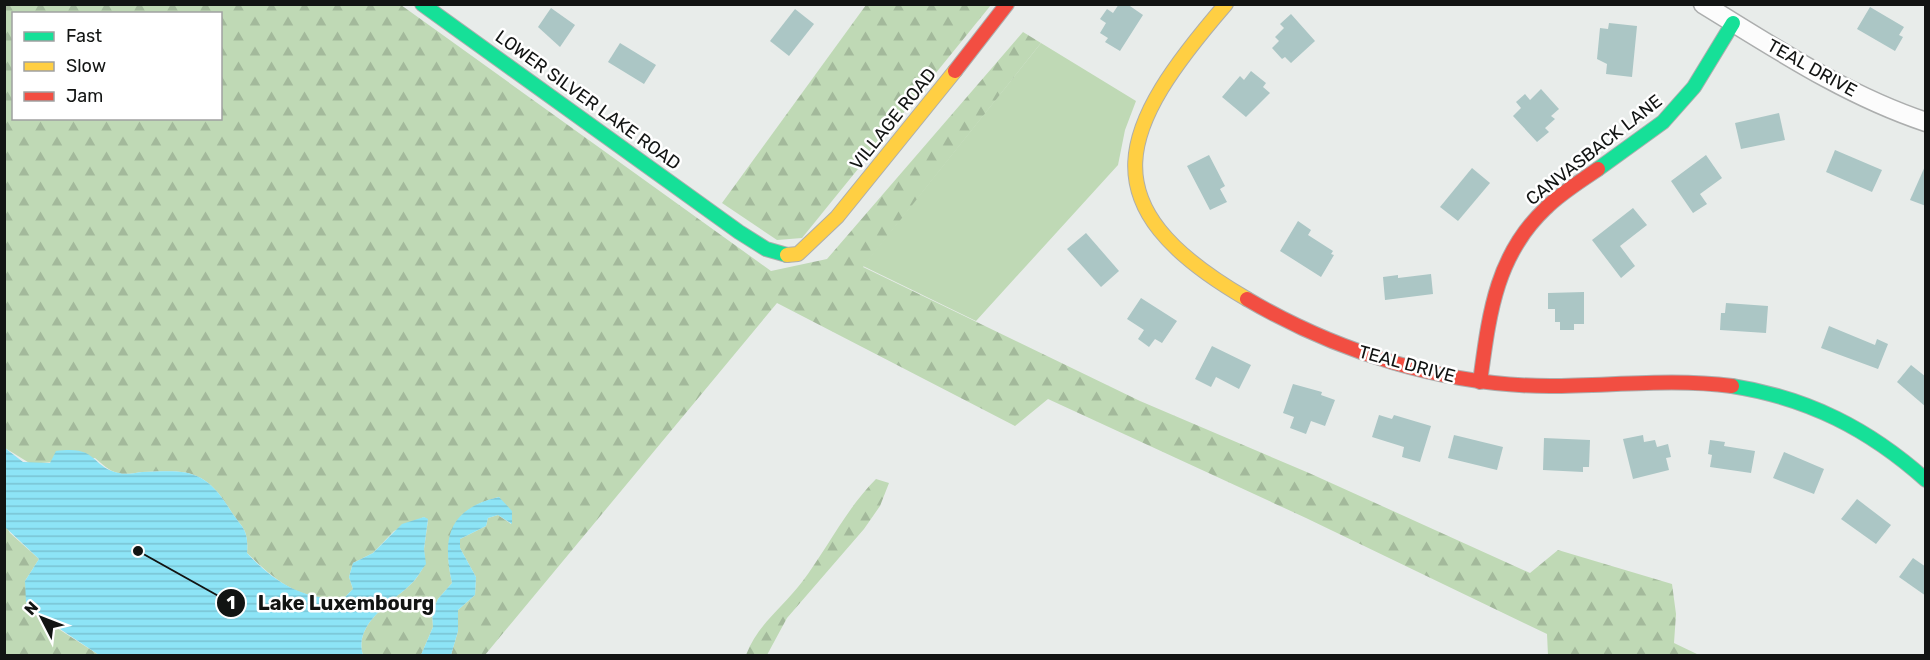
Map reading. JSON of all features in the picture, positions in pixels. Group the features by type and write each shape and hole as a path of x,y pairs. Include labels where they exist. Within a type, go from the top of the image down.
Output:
{"street":[{"name":"LOWER SILVER LAKE ROAD","path":"422,4 731,226 774,252 791,254 804,251"},
{"name":"VILLAGE ROAD","path":"804,251 843,210 1007,4"},
{"name":"TEAL DRIVE","path":"1226,4 1176,67 1152,102 1136,140 1134,176 1139,199 1148,217 1165,237 1199,267 1243,297 1303,330 1380,360 1480,382 1573,386 1692,384 1764,391 1830,412 1892,450 1926,480"},
{"name":"TEAL DRIVE","path":"1702,4 1829,80 1926,122"},
{"name":"CANVASBACK LANE","path":"1480,382 1488,320 1497,279 1518,240 1546,207 1669,116 1694,87 1733,23"}],"green space":[{"path":"4,5 401,5 771,271 827,259 1023,32 1041,43 863,267 1140,401 1309,473 1530,573 1558,550 1672,584 1676,614 1674,643 1699,655 1548,655 1547,634 1306,518 1048,399 1015,426 777,303 485,655 451,655 458,631 458,610 475,595 476,577 460,548 460,539 486,526 488,518 498,515 511,524 512,514 499,497 470,509 453,528 448,552 452,583 438,599 432,612 433,627 421,655 363,655 361,644 369,623 376,614 413,582 425,564 424,549 428,520 424,517 394,531 373,553 353,563 349,577 353,589 344,598 328,598 290,588 247,553 247,538 243,528 211,485 193,474 171,471 121,474 109,469 95,458 31,464 5,448"},
{"path":"866,5 991,5 802,238 777,240 722,203"},
{"path":"1041,43 1136,101 1125,130 1118,165 976,321 863,266"},
{"path":"876,479 889,483 880,506 864,529 787,618 767,655 746,655 757,634 802,582 855,503"},
{"path":"4,522 10,533 39,559 25,581 57,628 99,655 5,655"}],"water":[{"path":"5,448 23,462 50,463 56,451 70,450 87,454 103,466 121,474 171,471 193,474 211,485 243,528 247,538 247,553 279,581 303,593 329,598 344,598 353,589 349,577 353,563 373,553 402,524 424,517 428,519 424,549 426,564 413,582 376,614 369,623 361,644 363,655 99,655 45,619 26,602 25,581 39,559 5,527"},
{"path":"499,497 512,511 512,524 498,515 488,518 486,526 460,539 460,548 476,577 475,595 458,610 458,631 451,655 421,655 433,627 432,612 438,599 452,583 448,552 453,528 459,518 469,509"}],"building":[{"path":"1119,4 1127,4 1143,15 1120,51 1105,42 1108,38 1100,33 1106,23 1100,19 1107,9 1113,13"},
{"path":"1870,7 1904,27 1899,35 1903,37 1895,51 1857,29"},
{"path":"551,8 575,25 560,47 538,27"},
{"path":"795,9 814,24 789,56 770,41"},
{"path":"1291,14 1315,41 1291,63 1285,57 1282,59 1272,48 1279,41 1275,37 1284,28 1280,24"},
{"path":"1609,23 1637,26 1632,77 1606,74 1607,64 1597,59 1600,28 1608,29"},
{"path":"620,43 656,65 644,84 608,62"},
{"path":"1251,71 1266,83 1263,87 1270,93 1246,117 1222,97 1240,76 1244,80"},
{"path":"1541,89 1559,109 1551,116 1555,119 1545,128 1549,132 1537,142 1513,116 1521,108 1516,102 1525,94 1530,100"},
{"path":"1779,113 1785,140 1741,149 1735,123"},
{"path":"1835,150 1882,170 1872,192 1826,172"},
{"path":"1209,155 1225,186 1220,189 1227,202 1210,210 1187,166"},
{"path":"1706,155 1722,178 1700,194 1707,204 1693,213 1671,181"},
{"path":"1926,164 1926,206 1910,200"},
{"path":"1472,168 1490,183 1458,221 1440,207"},
{"path":"1633,208 1647,225 1620,246 1635,266 1621,278 1592,240"},
{"path":"1298,221 1311,230 1308,235 1333,251 1331,254 1334,255 1321,277 1280,251"},
{"path":"1086,233 1119,271 1101,287 1067,249"},
{"path":"1431,274 1433,294 1385,300 1383,277 1398,275 1398,278"},
{"path":"1584,292 1584,324 1574,324 1574,330 1560,330 1560,322 1555,322 1555,309 1548,309 1548,293"},
{"path":"1141,298 1177,321 1162,343 1155,339 1149,347 1138,339 1144,330 1127,319"},
{"path":"1726,303 1768,306 1766,333 1720,330 1721,313 1725,313"},
{"path":"1829,326 1875,345 1877,339 1888,344 1878,369 1821,348"},
{"path":"1212,346 1251,365 1239,389 1216,377 1211,387 1195,379"},
{"path":"1911,365 1926,377 1926,407 1897,382"},
{"path":"1293,384 1322,392 1321,395 1335,400 1325,426 1311,421 1306,434 1290,428 1294,417 1283,413"},
{"path":"1379,415 1392,419 1394,415 1431,426 1420,462 1402,457 1404,447 1372,437"},
{"path":"1454,435 1503,447 1497,470 1448,458"},
{"path":"1643,435 1644,442 1655,440 1657,447 1668,444 1671,457 1666,458 1669,470 1633,479 1623,439"},
{"path":"1544,438 1590,440 1589,467 1583,467 1583,472 1543,470"},
{"path":"1710,440 1725,442 1724,446 1755,451 1751,473 1710,467 1712,455 1708,454"},
{"path":"1784,452 1824,469 1814,494 1773,478"},
{"path":"1857,499 1891,525 1876,544 1841,519"},
{"path":"1913,558 1926,567 1926,596 1899,577"}],"traffic: fast":[{"path":"422,4 739,232 766,249 787,255"},
{"path":"1598,169 1663,122 1694,87 1733,23"},
{"path":"1732,386 1760,391 1836,418 1882,445 1926,480"}],"traffic: slow":[{"path":"1226,4 1190,48 1162,89 1143,126 1135,162 1140,196 1160,230 1195,264 1247,299"},
{"path":"787,255 798,254 837,217 955,71"}],"traffic: jam":[{"path":"955,71 1007,4"},
{"path":"1480,382 1491,311 1497,288 1515,246 1552,203 1598,169"},
{"path":"1247,299 1282,318 1355,350 1393,362 1471,380 1550,386 1664,382 1732,386"}],"place":[{"name":"Lake Luxembourg","path":"138,551"}]}
